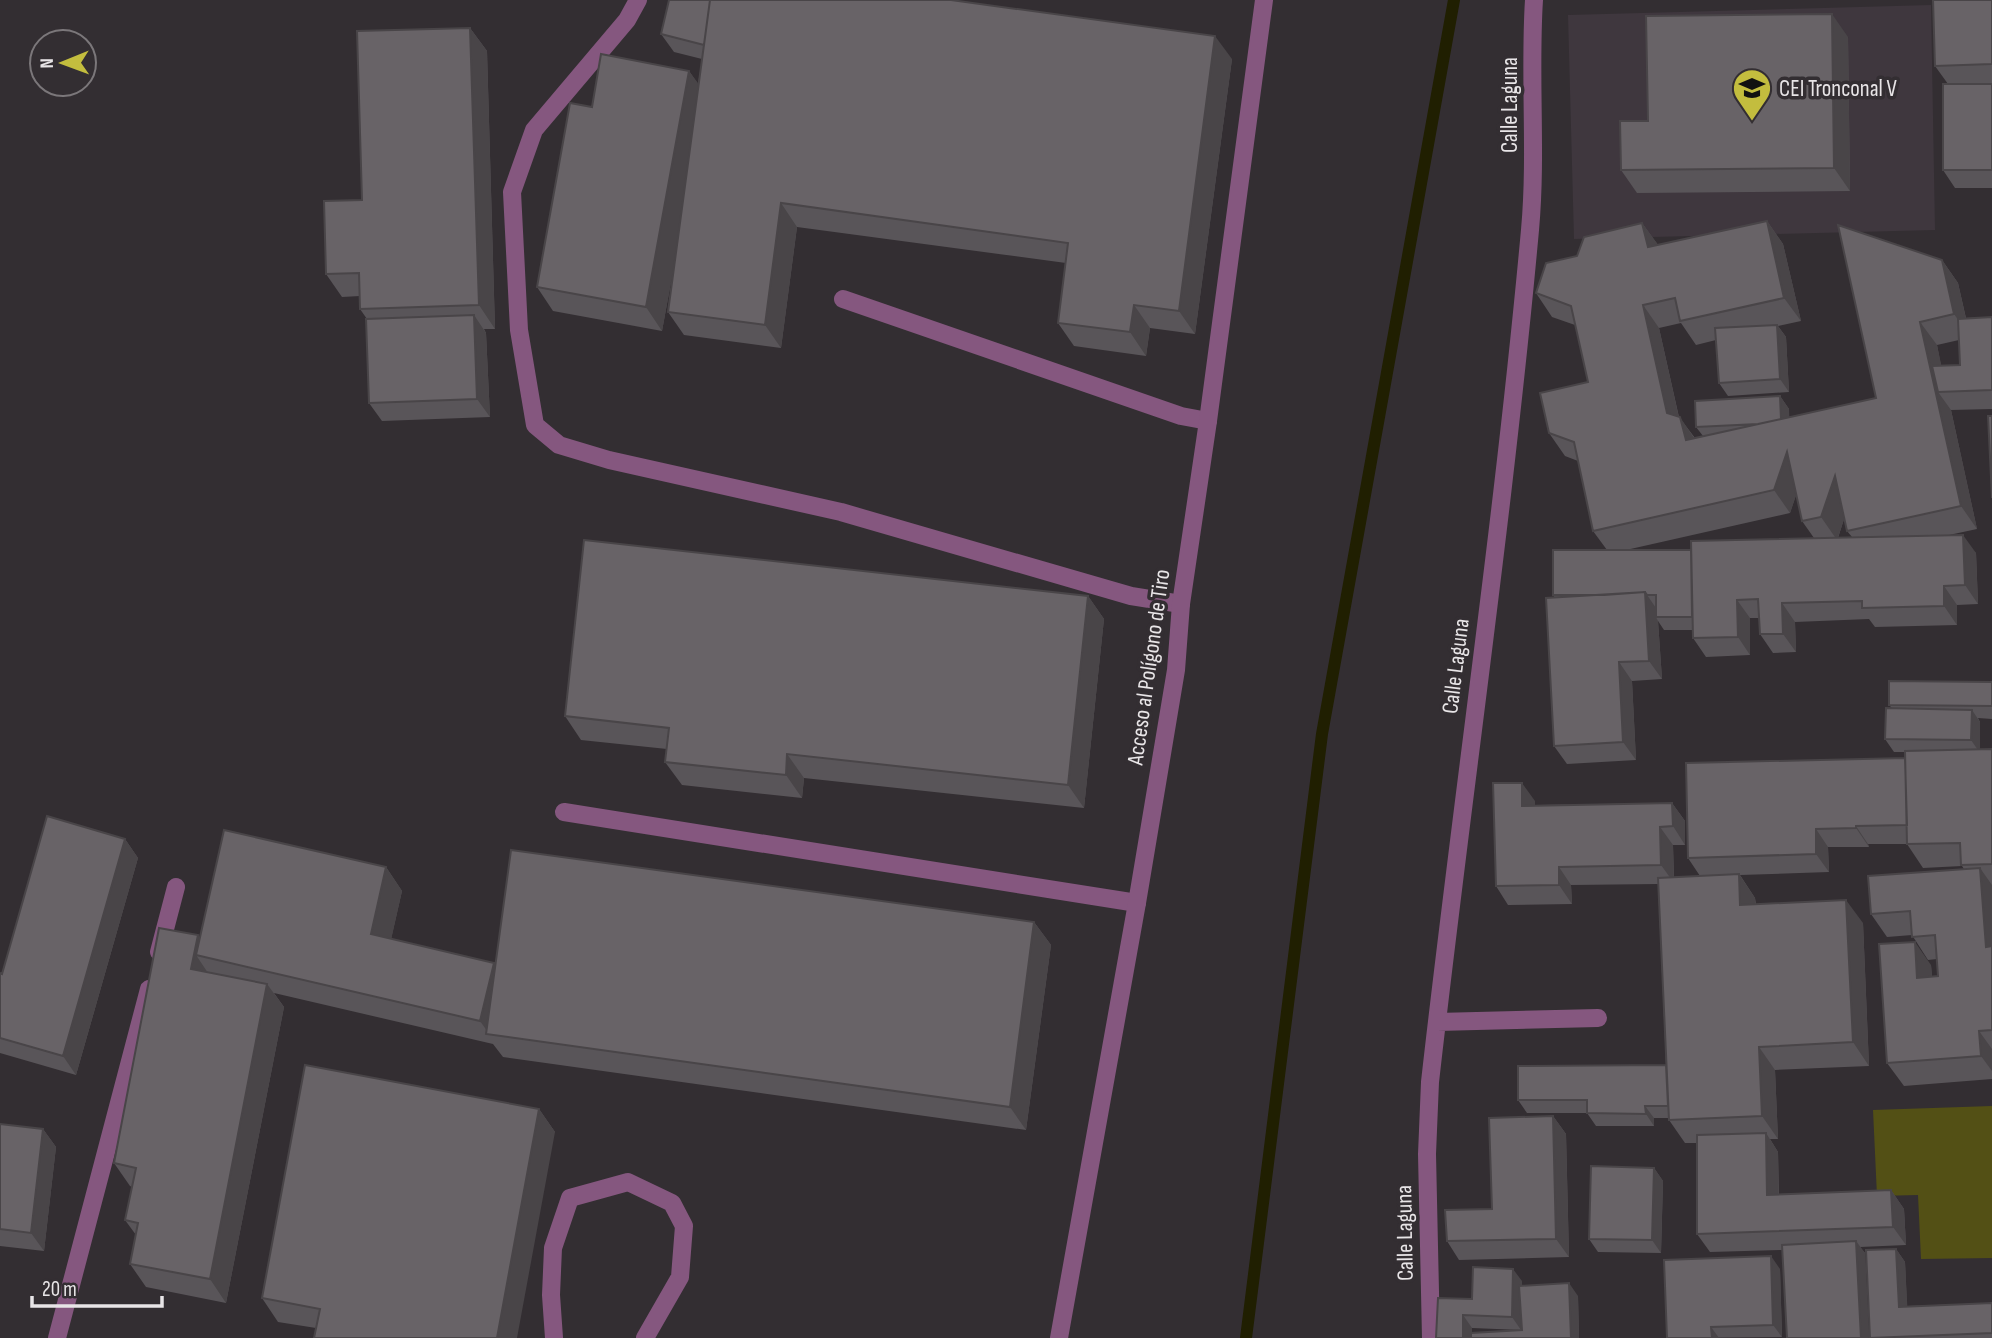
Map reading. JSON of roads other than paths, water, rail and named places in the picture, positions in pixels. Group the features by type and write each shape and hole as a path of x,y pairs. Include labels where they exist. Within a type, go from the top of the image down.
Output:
{"street":[{"path":"638,0 627,20 534,130 512,192 519,330 536,425 559,445 608,460 841,512 1130,596 1181,604"},
{"name":"Acceso al Polígono de Tiro","path":"1059,1338 1176,670 1181,604 1264,0"},
{"name":"Calle Laguna","path":"1431,1338 1427,1121 1530,228 1534,165 1534,0"},
{"path":"843,299 1181,416 1208,421"},
{"path":"564,812 1137,903"},
{"path":"57,1338 176,887"},
{"path":"1437,1022 1598,1018"},
{"path":"554,1338 551,1295 553,1248 570,1198 628,1182 672,1203 684,1226 680,1277 645,1338"}],"waterway":[{"path":"1246,1338 1322,734 1454,0"}],"place":[{"name":"CEI Tronconal V","path":"1752,122"}]}
